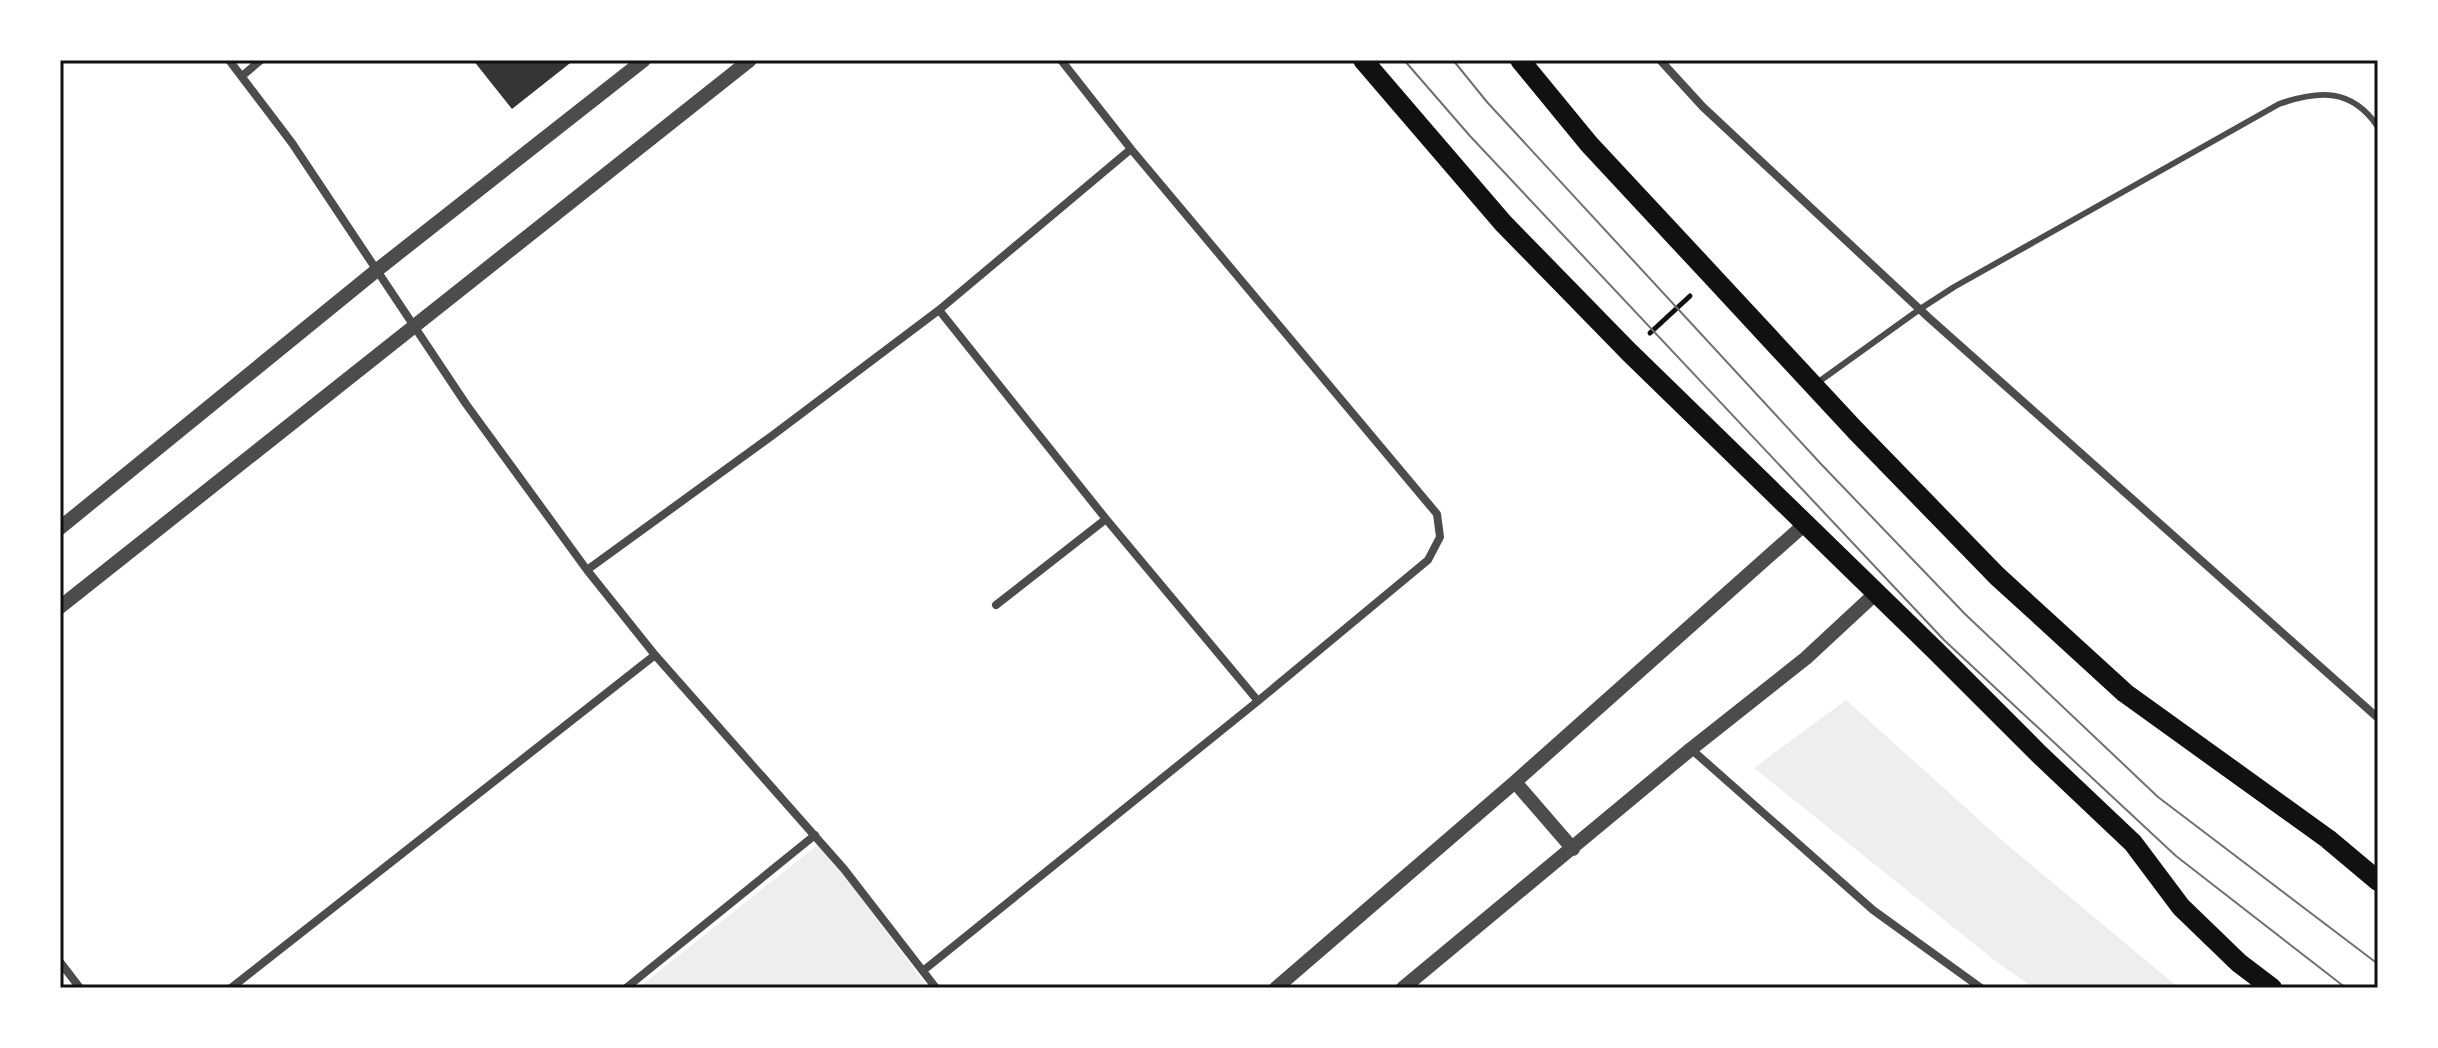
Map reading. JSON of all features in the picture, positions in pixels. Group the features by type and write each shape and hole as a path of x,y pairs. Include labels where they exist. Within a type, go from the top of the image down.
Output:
{"main road":[{"path":"1363,60 1503,223 1629,352 2133,843 2181,907 2239,963 2272,988"},
{"path":"1520,60 1589,144 1814,386 1997,576 2125,693 2328,839 2378,881"}],"street":[{"path":"229,60 292,143 466,404 587,570 655,655 815,835 936,988"},
{"path":"242,76 261,60"},
{"path":"60,528 377,270 644,60"},
{"path":"60,607 750,60"},
{"path":"924,970 1428,560 1440,537 1437,514 1131,149 1061,60"},
{"path":"1660,60 1703,107 1920,309 2378,718"},
{"path":"587,570 939,310 1131,149"},
{"path":"939,310 1106,519 1258,701"},
{"path":"996,605 1106,519"},
{"path":"1276,988 1515,782 1805,524"},
{"path":"1403,988 1691,749 1806,658 1876,593"},
{"path":"231,988 655,655"},
{"path":"1691,749 1873,910 1981,988"},
{"path":"1515,782 1573,849"},
{"path":"626,988 815,835"},
{"path":"60,962 80,988"}],"lane":[{"path":"1814,386 1954,287 2279,104 2307,94 2332,95 2352,102 2378,127"}],"path":[{"path":"1629,352 1712,276"}],"shaded area":[{"path":"1846,700 2005,843 2179,988 2034,988 1998,963 1754,768"},
{"path":"820,843 928,988 638,988"}],"building":[{"path":"473,60 574,60 512,109"}],"tram line":[{"path":"1404,60 1470,136 1944,640 2176,856 2346,988"},
{"path":"1453,60 1487,102 1821,464 1965,614 2158,797 2378,964"}]}
